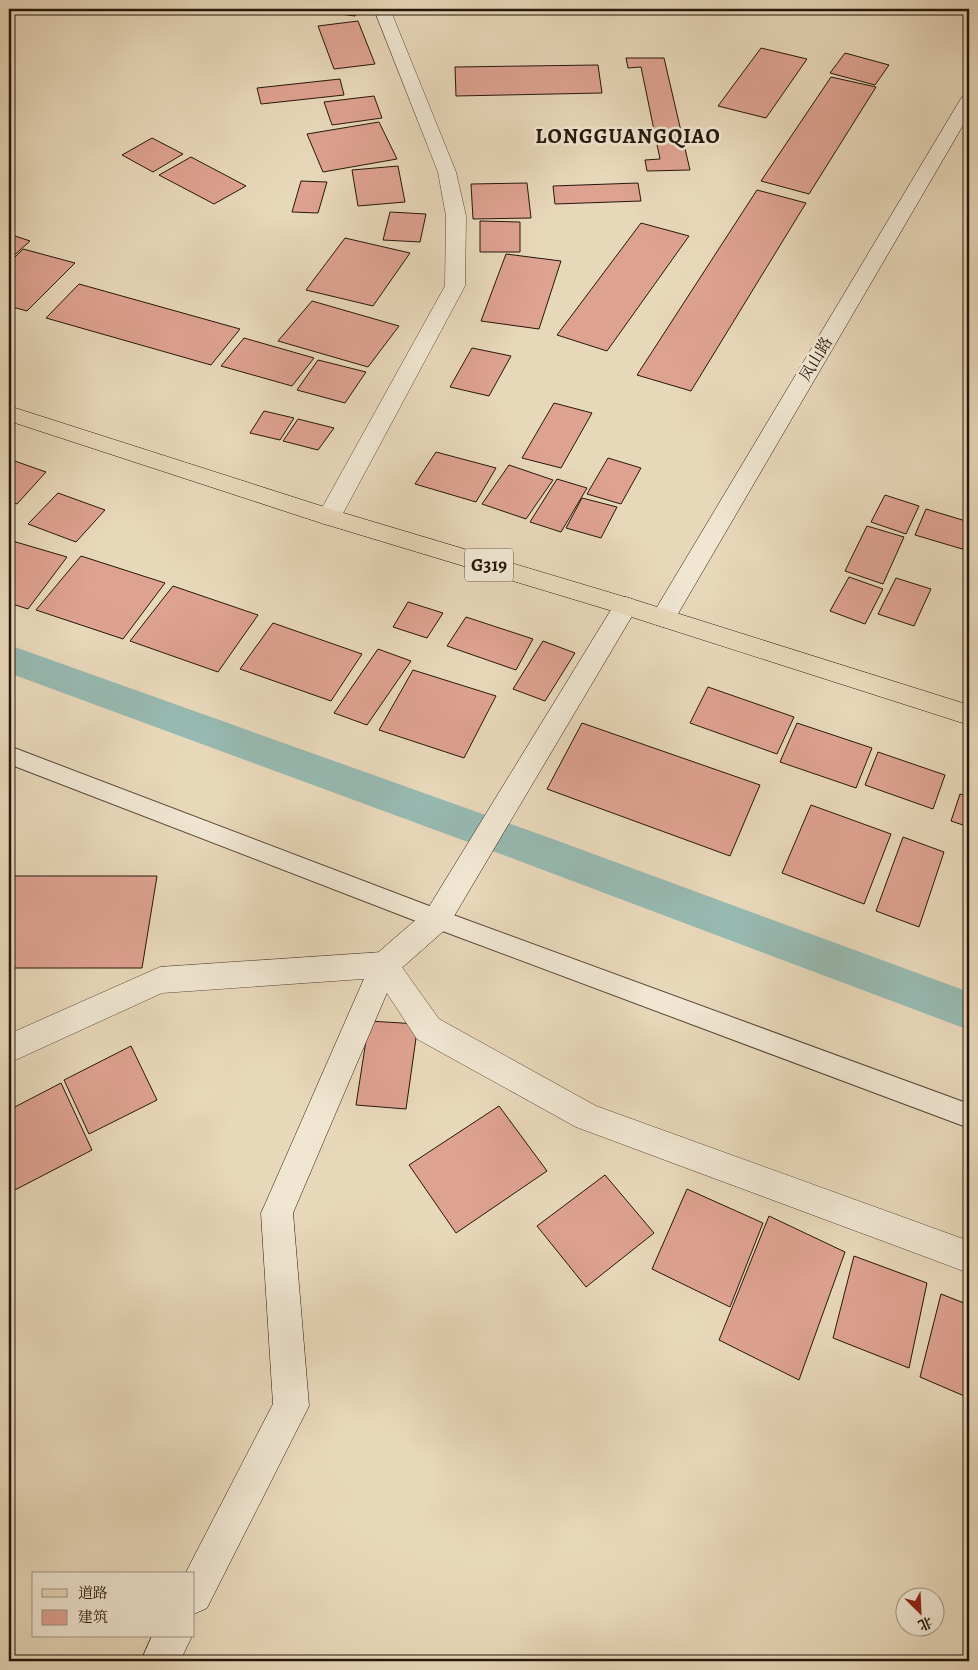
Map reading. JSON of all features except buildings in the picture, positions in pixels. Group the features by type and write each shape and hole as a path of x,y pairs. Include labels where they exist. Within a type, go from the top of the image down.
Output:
{"main road":[{"name":"G319","path":"9,413 329,518 626,606 969,715"}],"street":[{"path":"329,518 455,286 456,216 447,172 382,9"},
{"name":"凤山路","path":"663,618 969,100"},
{"path":"195,1594 291,1406 277,1213 384,966 438,919 626,606"},
{"path":"9,1049 160,980 384,966"},
{"path":"384,966 428,1029 587,1117 969,1257"},
{"path":"160,1661 172,1638"}],"lane":[{"path":"9,755 438,919 969,1116"}],"waterway":[{"path":"9,659 536,850 969,1011"}],"district":[{"name":"LONGGUANGQIAO","path":"628,136"}]}
